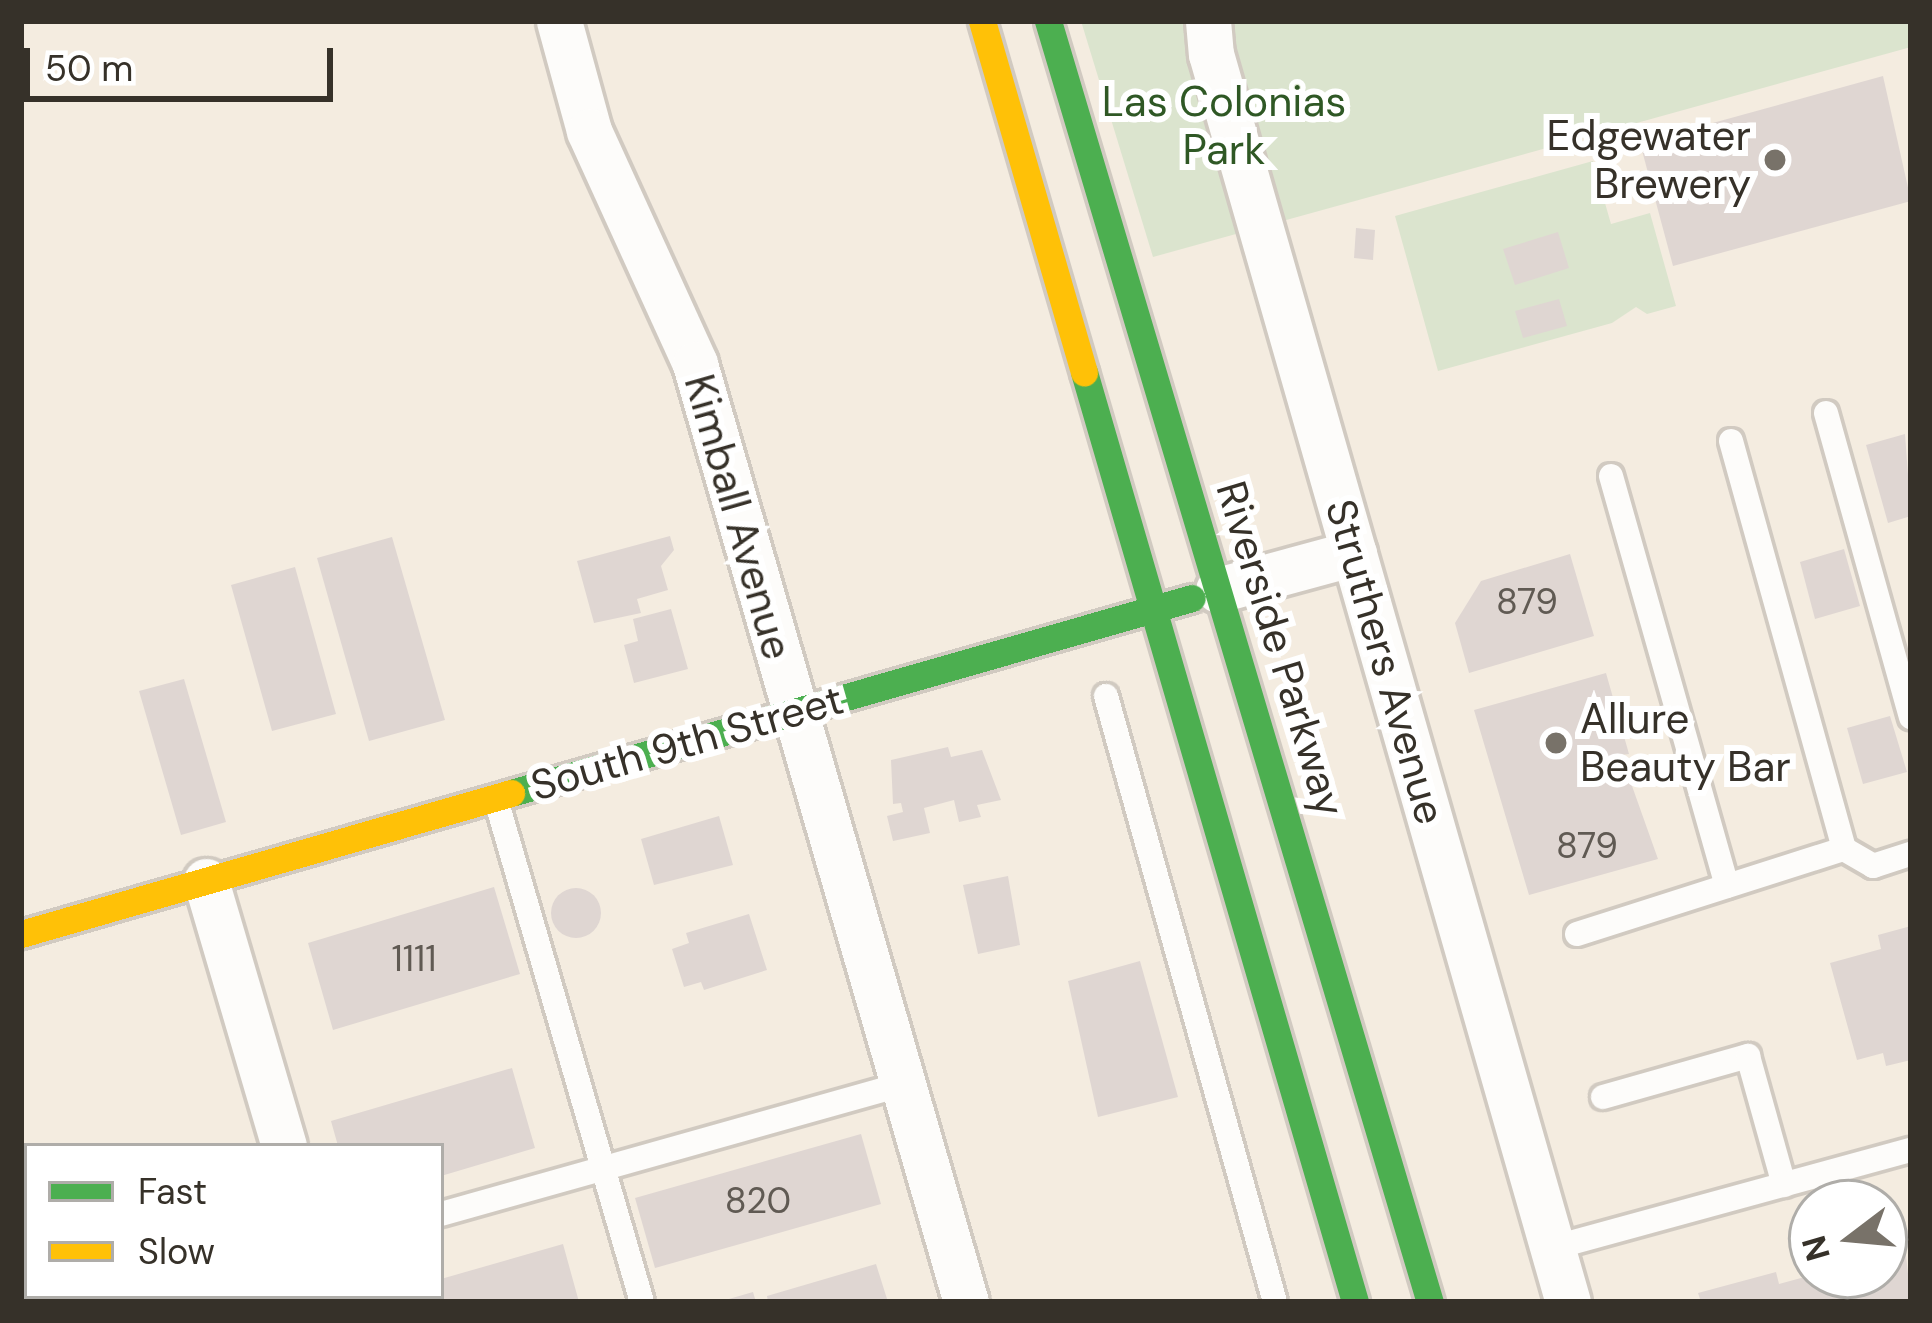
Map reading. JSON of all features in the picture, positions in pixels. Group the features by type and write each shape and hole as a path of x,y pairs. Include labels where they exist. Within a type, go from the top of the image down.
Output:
{"main road":[{"path":"982,21 1148,611 1355,1302"},
{"name":"Riverside Parkway","path":"1048,21 1430,1302"},
{"name":"South 9th Street","path":"21,934 1218,590"}],"street":[{"name":"Kimball Avenue","path":"559,21 589,131 694,364 966,1302"},
{"name":"Struthers Avenue","path":"1208,21 1568,1302"},
{"name":"South 9th Street","path":"1218,590 1354,553"},
{"path":"206,881 283,1143"}],"lane":[{"path":"1826,413 1911,717"},
{"path":"1731,441 1844,849 1873,866 1911,854"},
{"path":"1611,476 1727,886"},
{"path":"1106,696 1275,1302"},
{"path":"496,800 642,1302"},
{"path":"1577,934 1844,849"},
{"path":"1603,1097 1748,1056 1784,1185"},
{"path":"444,1213 605,1173 904,1084"},
{"path":"1552,1248 1911,1150"}],"green space":[{"name":"Las Colonias Park","path":"1081,21 1911,21 1911,47 1153,257"},
{"path":"1593,161 1611,224 1650,213 1676,306 1647,314 1636,307 1612,323 1438,371 1395,216"}],"building":[{"name":"Edgewater Brewery","path":"1883,76 1911,201 1673,266 1640,143"},
{"path":"1323,98 1327,117 1309,122 1304,103"},
{"path":"1356,228 1375,230 1373,260 1354,258"},
{"path":"1558,232 1569,268 1515,285 1503,249"},
{"path":"1559,299 1567,326 1523,338 1515,311"},
{"path":"1905,434 1911,516 1888,523 1866,445"},
{"path":"670,536 674,550 661,566 668,590 637,599 641,613 594,623 577,561"},
{"path":"392,537 445,720 369,741 317,558"},
{"path":"1844,549 1860,606 1815,619 1800,562"},
{"path":"1570,554 1594,636 1469,673 1455,623 1481,581"},
{"path":"295,567 336,714 272,731 231,585"},
{"path":"671,609 688,669 634,683 624,645 638,641 633,619"},
{"path":"1606,673 1629,754 1621,755 1658,859 1529,895 1474,710"},
{"path":"184,679 226,822 181,835 139,691"},
{"path":"1890,716 1907,772 1863,784 1847,728"},
{"path":"948,747 951,757 982,750 1001,800 977,805 981,817 959,822 954,800 924,808 930,833 893,841 887,816 903,812 901,803 893,804 891,760"},
{"path":"719,816 733,865 654,885 641,839"},
{"path":"1008,876 1020,945 978,954 963,885"},
{"path":"494,887 520,974 333,1030 308,943"},
{"path":"576,888 593,896 601,913 593,930 576,938 559,930 551,913 559,896"},
{"path":"749,914 767,970 704,990 701,982 684,987 672,949 689,943 686,933"},
{"path":"1911,926 1911,1060 1886,1066 1883,1053 1857,1060 1830,963 1881,949 1878,935"},
{"path":"1140,961 1178,1097 1098,1117 1068,981"},
{"path":"512,1068 535,1148 444,1175 444,1143 337,1143 331,1121"},
{"path":"861,1134 881,1204 655,1268 635,1198"},
{"path":"563,1244 579,1302 381,1302 444,1299 444,1278"},
{"path":"876,1264 888,1302 768,1302 767,1296"},
{"path":"1776,1272 1779,1284 1788,1282 1788,1299 1908,1299 1908,1274 1911,1302 1701,1302 1698,1293"},
{"path":"753,1292 756,1302 722,1301"}],"traffic: fast":[{"path":"1048,21 1430,1302"},
{"path":"1084,372 1355,1302"},
{"path":"511,793 1192,598"}],"traffic: slow":[{"path":"982,21 1084,372"},
{"path":"21,934 511,793"}],"place":[{"name":"Edgewater Brewery","path":"1775,160"},
{"name":"Allure Beauty Bar","path":"1556,743"}]}
